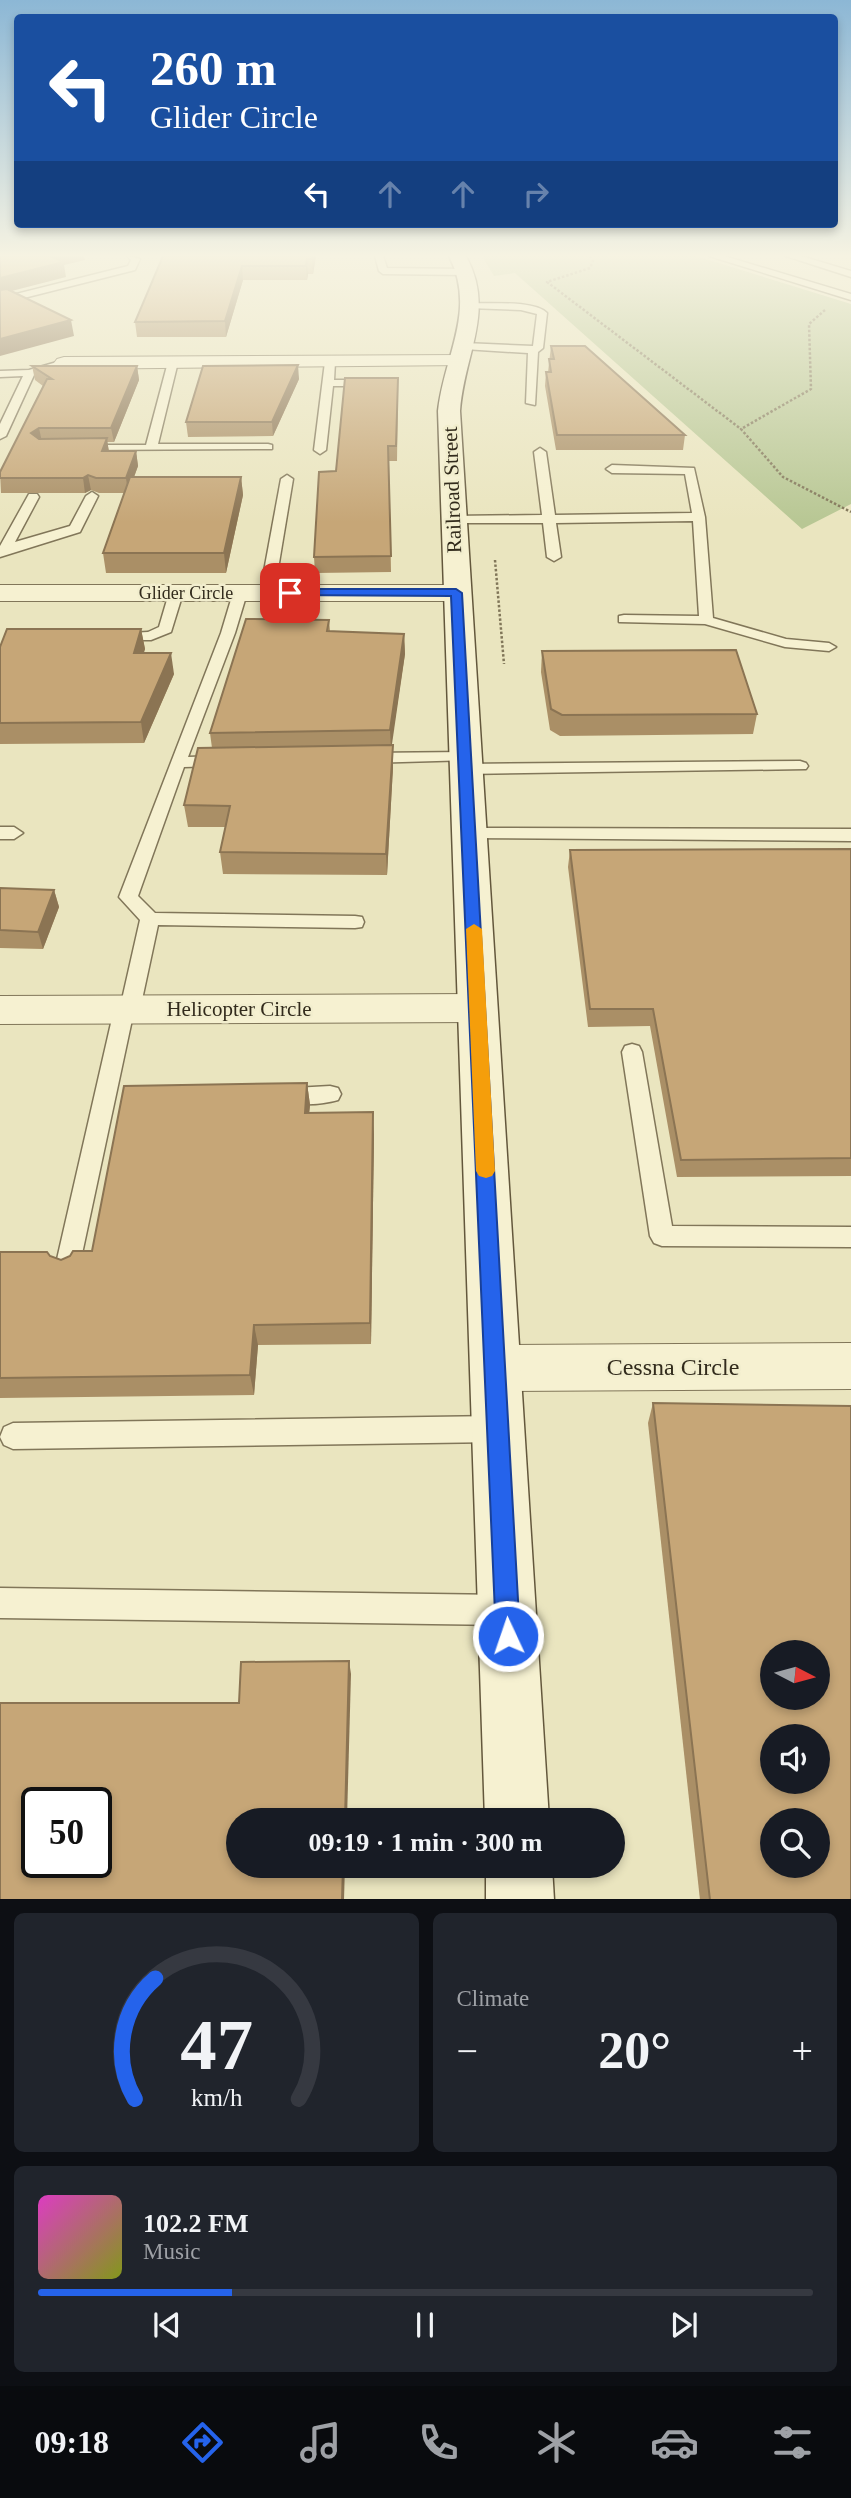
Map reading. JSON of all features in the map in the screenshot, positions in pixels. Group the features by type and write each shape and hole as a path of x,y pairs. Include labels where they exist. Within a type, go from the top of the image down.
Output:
{"main road":[{"name":"Railroad Street","path":"464,345 453,378 449,411 516,1808"},
{"path":"519,1878 520,1899"}],"street":[{"path":"64,363 330,362 462,354"},
{"name":"Glider Circle","path":"0,593 456,593"},
{"name":"Helicopter Circle","path":"0,1010 478,1008"},
{"name":"Cessna Circle","path":"495,1368 851,1366"}],"lane":[{"path":"462,354 533,350 538,348 538,345"},
{"path":"531,403 533,350"},
{"path":"151,448 173,362"},
{"path":"320,450 330,362"},
{"path":"0,374 30,373 64,363"},
{"path":"0,436 30,373"},
{"path":"328,383 375,383"},
{"path":"70,448 268,447"},
{"path":"540,452 554,557"},
{"path":"612,469 690,471 699,517 706,620"},
{"path":"267,593 287,479"},
{"path":"3,551 75,529 92,496"},
{"path":"3,551 33,497"},
{"path":"453,520 699,517"},
{"path":"96,637 151,636 166,629 176,593"},
{"path":"240,593 234,633 178,762 128,897 150,919 355,922"},
{"path":"624,619 706,620 785,643 829,647"},
{"path":"352,759 465,763 800,765"},
{"path":"178,762 232,761"},
{"path":"469,834 851,835"},
{"path":"67,1268 105,1097 150,919"},
{"path":"632,1052 662,1236 851,1237"},
{"path":"264,1095 330,1094"},
{"path":"105,1097 131,1097"},
{"path":"13,1436 498,1429"},
{"path":"0,1603 507,1610"}],"path":[{"path":"630,345 741,429 783,477 851,512"},
{"path":"741,429 811,389 810,345"},
{"path":"495,560 504,664"}],"green space":[{"path":"595,345 851,345 851,504 802,529"}],"building":[{"path":"551,346 585,346 685,435 557,435 546,372 551,372 549,359 554,359"},
{"path":"298,365 272,422 186,422 203,366"},
{"path":"32,366 137,366 111,428 39,428 31,433 39,439 107,438 102,451 136,451 126,478 96,478 88,475 83,478 0,478 0,472 47,379 52,379"},
{"path":"345,378 398,378 396,446 388,446 391,556 314,557 319,472 336,471"},
{"path":"130,477 241,477 224,553 103,553"},
{"path":"246,619 329,620 327,631 404,634 390,730 210,733"},
{"path":"7,629 141,629 134,653 171,653 141,722 0,723 0,647"},
{"path":"736,650 757,714 562,715 551,709 542,651"},
{"path":"393,745 386,854 220,852 230,806 184,805 198,748"},
{"path":"851,849 851,1158 681,1160 653,1009 590,1009 570,850"},
{"path":"0,888 54,890 38,932 0,930"},
{"path":"307,1083 305,1113 373,1112 370,1323 254,1325 250,1375 0,1378 0,1252 47,1252 61,1260 70,1256 73,1251 92,1251 124,1086"},
{"path":"653,1403 851,1406 851,1899 710,1899"},
{"path":"349,1661 345,1808 226,1808 226,1878 343,1878 342,1899 0,1899 0,1703 239,1703 241,1662"}],"slow traffic":[{"path":"474,929 486,1171"}],"route":[{"path":"290,593 456,593 508,1636"}]}
